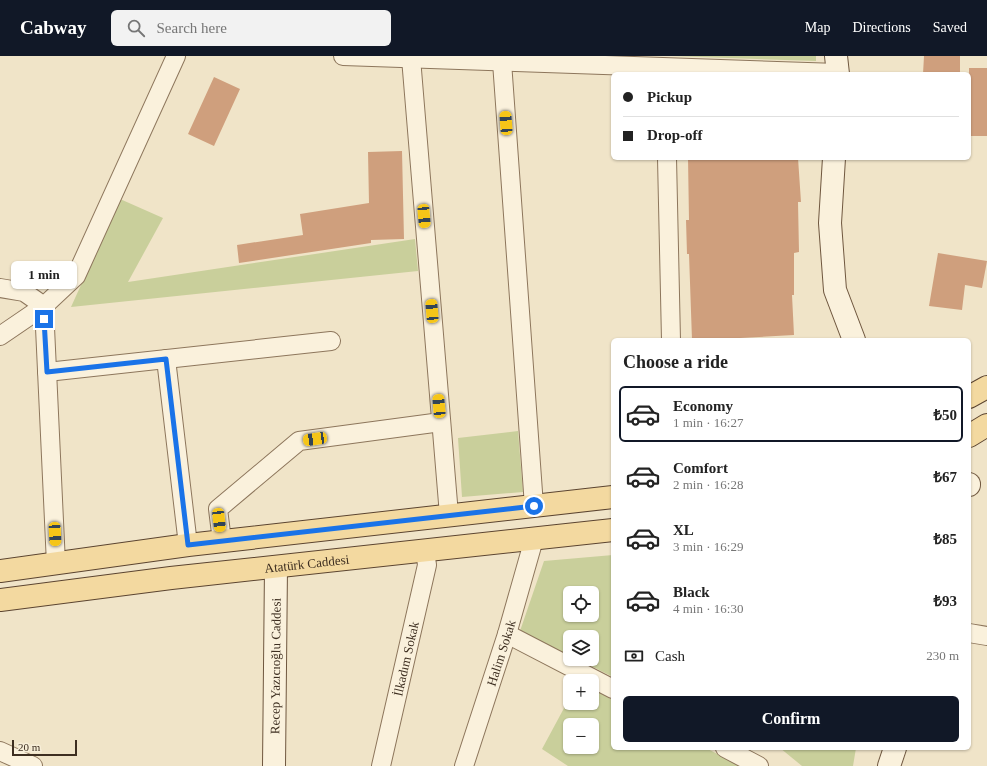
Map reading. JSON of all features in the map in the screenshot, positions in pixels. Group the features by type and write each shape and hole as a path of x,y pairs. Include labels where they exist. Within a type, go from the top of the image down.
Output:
{"main road":[{"path":"971,396 987,387"},
{"path":"0,571 188,545 611,497"},
{"name":"Atatürk Caddesi","path":"0,600 171,578 611,530"}],"street":[{"path":"0,336 44,306 76,276 176,56"},
{"path":"343,56 502,62 665,71 837,68"},
{"path":"411,58 449,515"},
{"path":"502,62 534,506"},
{"path":"667,160 671,338"},
{"path":"834,160 830,223 835,290 853,338"},
{"path":"0,288 24,292 44,306"},
{"path":"44,306 56,564"},
{"path":"47,372 331,340"},
{"path":"166,359 188,545"},
{"path":"222,541 218,509 299,441 441,422"},
{"name":"Halim Sokak","path":"466,765 507,634 534,539"},
{"name":"İlkadım Sokak","path":"381,766 427,565 425,550"},
{"name":"Recep Yazıcıoğlu Caddesi","path":"274,766 276,567"},
{"path":"971,633 987,636"},
{"path":"507,634 611,688"},
{"path":"0,750 32,766"},
{"path":"729,750 759,766"},
{"path":"889,766 894,750"}],"green space":[{"path":"672,56 816,56 816,61"},
{"path":"120,199 163,218 128,282 415,239 418,271 71,307"},
{"path":"518,431 523,492 462,497 458,438"},
{"path":"611,555 611,676 591,666 599,666 599,630 563,630 563,652 520,631 544,561"},
{"path":"599,693 611,699 611,750 710,750 740,766 568,766 542,749 563,710 599,710"},
{"path":"782,750 856,750 853,766 802,766"}],"building":[{"path":"924,56 960,56 960,72 923,72"},
{"path":"969,68 987,68 987,136 971,136 971,72 969,72"},
{"path":"214,77 240,89 214,146 188,134"},
{"path":"402,151 404,239 371,240 371,243 239,263 237,245 303,235 300,214 369,203 368,152"},
{"path":"688,160 798,160 801,202 798,202 799,252 794,253 794,295 792,295 794,335 740,338 692,338 689,254 687,254 686,220 689,220"},
{"path":"938,253 987,261 982,288 965,285 962,310 929,306"}],"route":[{"path":"44,319 47,372 166,359 188,545 534,506"}]}
